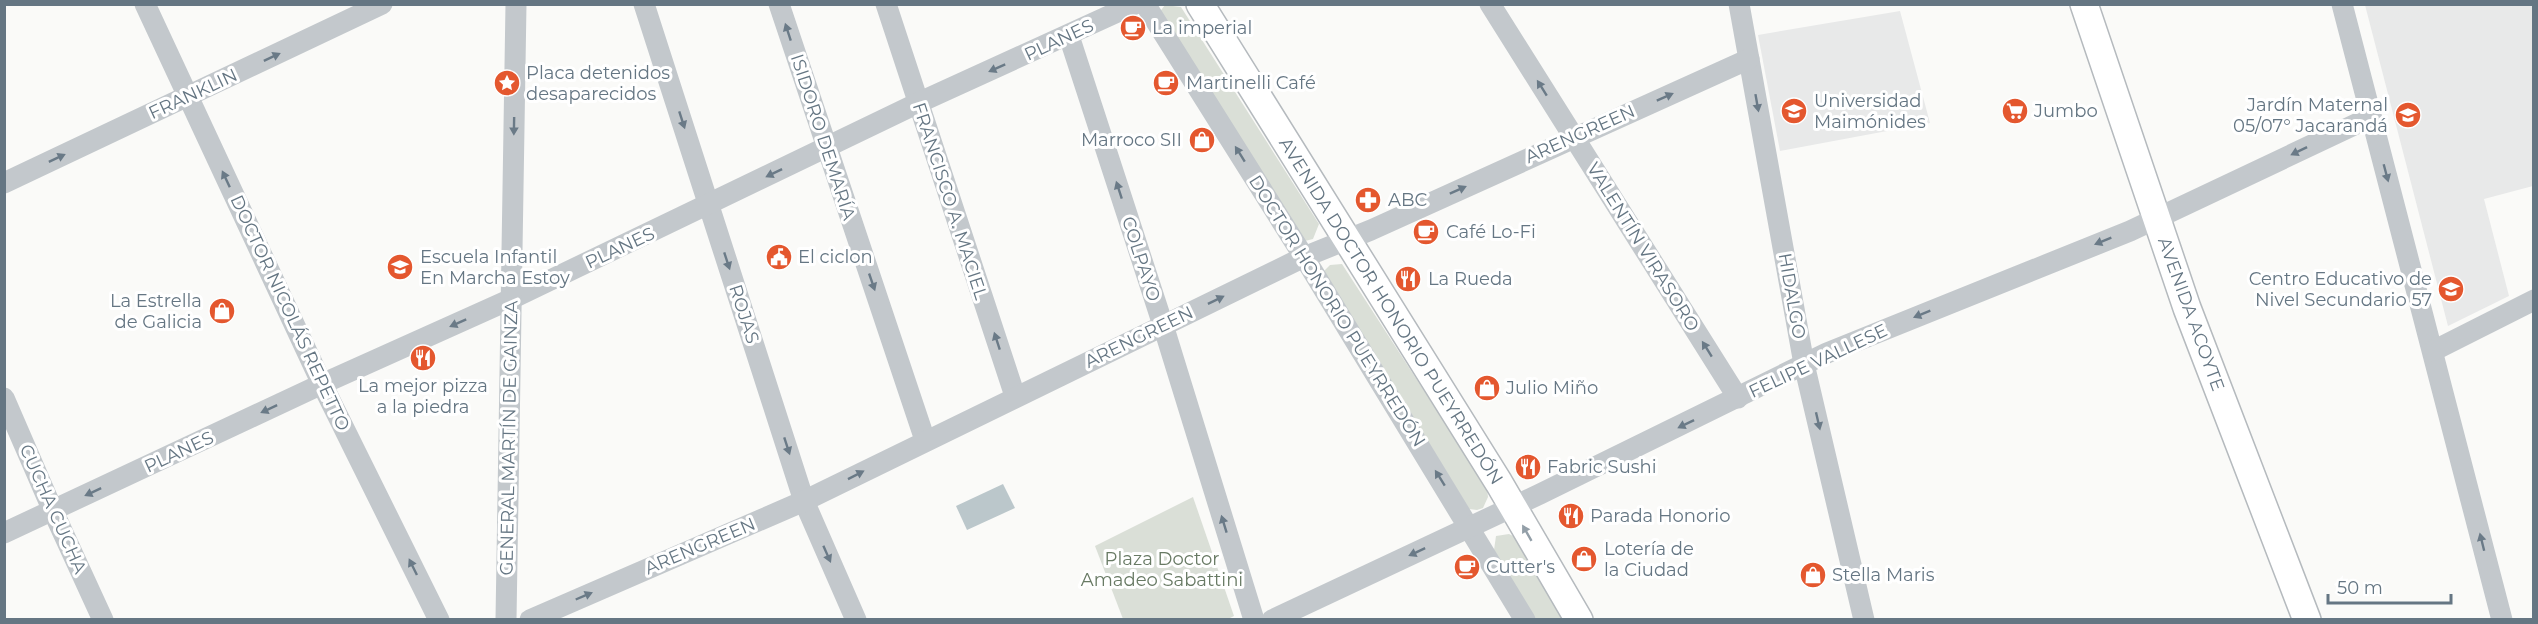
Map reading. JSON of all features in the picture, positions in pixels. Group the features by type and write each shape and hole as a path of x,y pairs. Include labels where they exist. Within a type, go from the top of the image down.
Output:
{"main road":[{"name":"AVENIDA DOCTOR HONORIO PUEYRREDÓN","path":"1200,4 1513,507 1579,620"},
{"name":"AVENIDA ACOYTE","path":"2084,4 2203,352 2307,620"}],"street":[{"name":"DOCTOR NICOLÁS REPETTO","path":"145,4 322,384 439,620"},
{"name":"FRANKLIN","path":"4,183 382,4"},
{"name":"GENERAL MARTÍN DE GAINZA","path":"506,620 516,4"},
{"name":"ROJAS","path":"644,4 804,501 856,620"},
{"name":"ISIDORO DEMARÍA","path":"779,4 925,440"},
{"name":"FRANCISCO A. MACIEL","path":"886,4 1015,396"},
{"name":"PLANES","path":"4,533 322,384 512,299 918,103 1135,4"},
{"name":"DOCTOR HONORIO PUEYRREDÓN","path":"1145,4 1304,257 1525,620"},
{"name":"VALENTÍN VIRASORO","path":"1490,4 1738,398"},
{"name":"HIDALGO","path":"1739,4 1804,364 1864,620"},
{"path":"2342,4 2502,620"},
{"name":"COLPAYO","path":"1069,36 1163,325 1254,620"},
{"name":"ARENGREEN","path":"530,620 804,501 1015,396 1304,257 1749,59"},
{"name":"FELIPE VALLESE","path":"1272,620 1470,528 1827,353 2157,218 2371,117"},
{"path":"2433,351 2534,300"},
{"name":"CUCHA CUCHA","path":"4,398 103,620"}],"shaded area":[{"path":"2365,5 2533,5 2533,186 2484,199 2509,296 2448,326"},
{"path":"1900,11 1930,123 1780,151 1758,35"},
{"path":"1003,484 1015,508 967,530 956,506"}],"green space":[{"path":"1165,5 1181,7 1319,224 1313,239 1305,241 1158,14"},
{"path":"1342,264 1487,488 1488,497 1483,508 1469,509 1324,271 1330,265"},
{"name":"Plaza Doctor Amadeo Sabattini","path":"1193,497 1234,616 1226,620 1123,619 1095,546"},
{"path":"1509,534 1515,537 1564,619 1535,619 1494,550 1496,536"}],"place":[{"name":"La imperial","path":"1133,28"},
{"name":"Placa detenidos desaparecidos","path":"507,83"},
{"name":"Martinelli Café","path":"1166,83"},
{"name":"Universidad Maimónides","path":"1794,111"},
{"name":"Jumbo","path":"2015,111"},
{"name":"Jardín Maternal 05/07° Jacarandá","path":"2408,115"},
{"name":"Marroco SII","path":"1202,140"},
{"name":"ABC","path":"1368,200"},
{"name":"Café Lo-Fi","path":"1426,232"},
{"name":"El ciclon","path":"779,257"},
{"name":"Escuela Infantil En Marcha Estoy","path":"400,267"},
{"name":"La Rueda","path":"1408,279"},
{"name":"Centro Educativo de Nivel Secundario 57","path":"2451,289"},
{"name":"La Estrella de Galicia","path":"222,311"},
{"name":"La mejor pizza a la piedra","path":"423,358"},
{"name":"Julio Miño","path":"1487,388"},
{"name":"Fabric Sushi","path":"1528,467"},
{"name":"Parada Honorio","path":"1571,516"},
{"name":"Lotería de la Ciudad","path":"1584,559"},
{"name":"Cutter's","path":"1467,567"},
{"name":"Stella Maris","path":"1813,575"}]}
